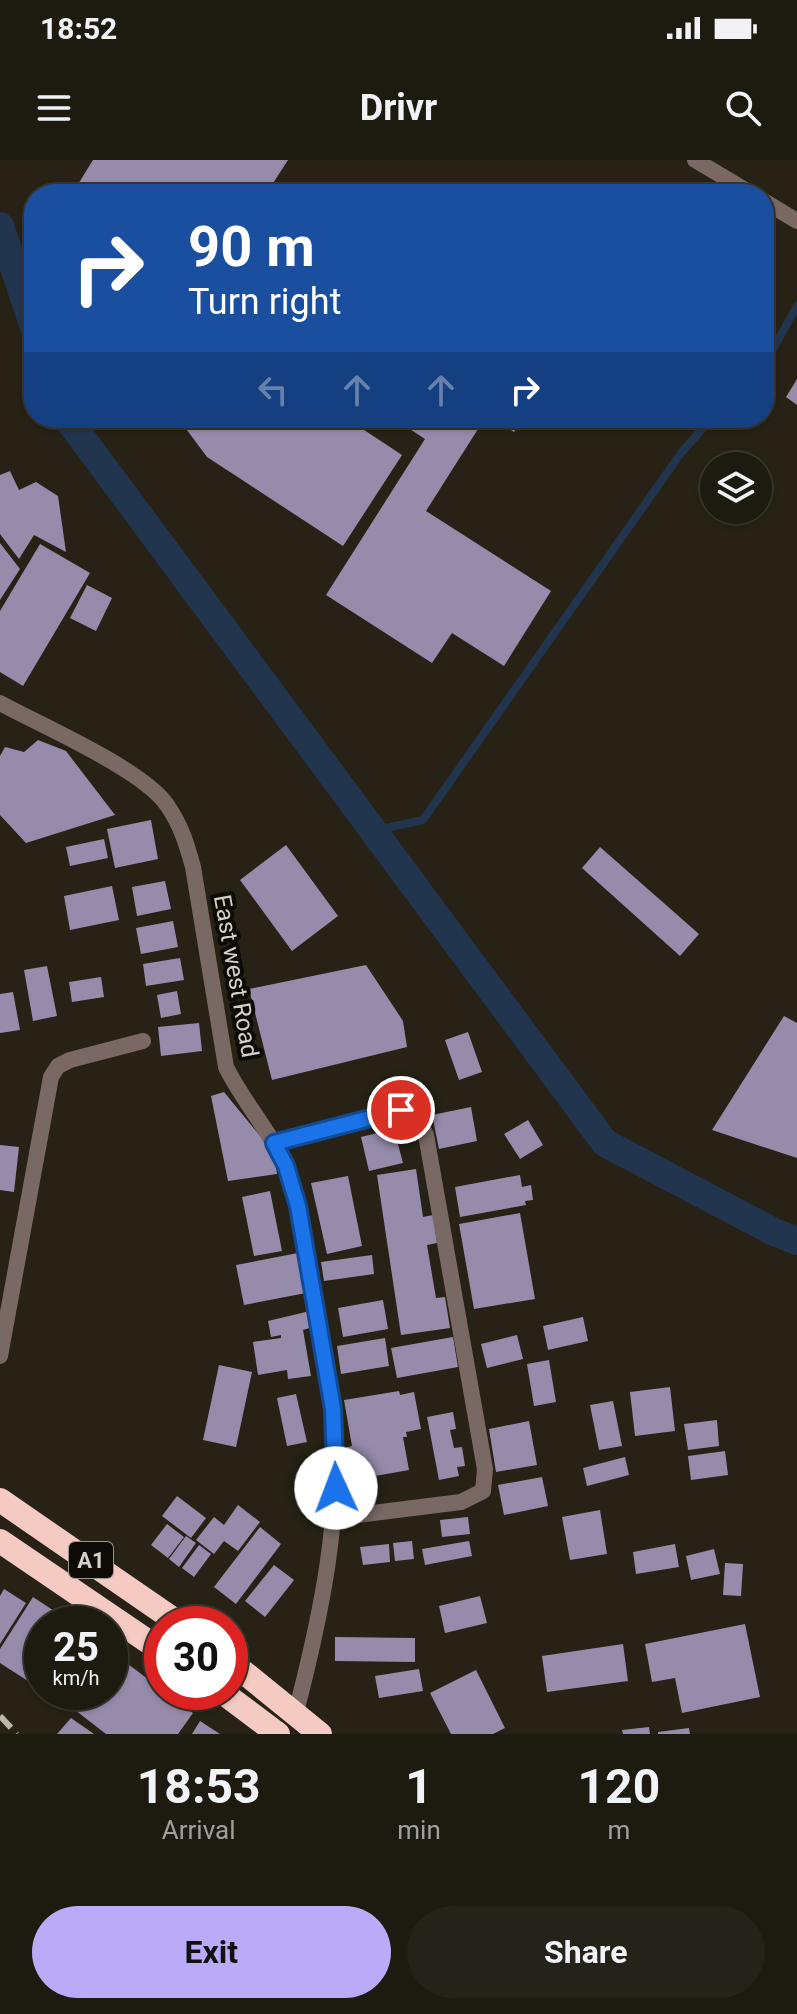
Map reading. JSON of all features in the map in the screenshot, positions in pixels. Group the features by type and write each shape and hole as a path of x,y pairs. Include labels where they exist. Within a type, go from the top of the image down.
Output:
{"highway":[{"name":"A1","path":"0,1500 154,1606"},
{"name":"A1","path":"0,1541 144,1639"},
{"path":"248,1676 320,1734"},
{"path":"246,1710 278,1734"}],"street":[{"path":"695,160 735,184"},
{"path":"774,207 797,221"},
{"name":"East west Road","path":"0,703 146,784 166,804 184,835 193,867 226,1067 238,1093 274,1143 286,1166 298,1206 333,1409 336,1488 317,1631 295,1716"},
{"path":"0,1356 51,1077 58,1066 70,1060 143,1041"},
{"path":"274,1143 401,1110 417,1116 426,1135 485,1469 483,1491 461,1502 333,1518"}],"building":[{"path":"93,160 288,160 272,184 78,184"},
{"path":"797,379 797,405 786,397"},
{"path":"185,428 361,428 402,455 343,546 207,457"},
{"path":"408,428 479,428 426,511 551,591 504,666 452,633 432,663 326,595 425,439"},
{"path":"10,471 19,490 36,482 58,496 66,552 34,535 19,559 0,534 0,475"},
{"path":"0,543 20,569 0,600"},
{"path":"40,544 90,573 23,686 0,672 0,611"},
{"path":"87,585 112,598 96,631 70,618"},
{"path":"38,740 66,751 115,815 26,843 0,815 0,756 5,747 24,752"},
{"path":"151,820 158,859 115,868 107,829"},
{"path":"104,839 108,858 70,866 66,847"},
{"path":"286,845 338,916 292,951 240,880"},
{"path":"600,847 699,934 680,956 582,868"},
{"path":"165,881 171,909 137,916 132,887"},
{"path":"112,886 119,920 70,930 64,896"},
{"path":"173,921 178,947 141,954 136,928"},
{"path":"180,958 184,980 146,986 143,964"},
{"path":"366,965 403,1021 407,1047 272,1080 249,989"},
{"path":"47,966 57,1016 33,1021 24,970"},
{"path":"101,977 104,997 72,1002 69,982"},
{"path":"177,991 181,1014 161,1018 157,995"},
{"path":"13,992 20,1030 0,1033 0,994"},
{"path":"784,1016 797,1023 797,1158 712,1130"},
{"path":"199,1023 202,1051 161,1056 158,1027"},
{"path":"468,1032 482,1072 459,1080 445,1040"},
{"path":"224,1092 274,1153 277,1174 228,1181 211,1096"},
{"path":"471,1107 477,1141 439,1149 432,1115"},
{"path":"528,1120 543,1145 520,1159 504,1134"},
{"path":"394,1129 403,1163 369,1171 361,1137"},
{"path":"0,1145 19,1147 14,1192 0,1190"},
{"path":"416,1169 423,1217 433,1215 437,1243 427,1245 436,1298 445,1297 450,1328 401,1335 377,1175"},
{"path":"520,1175 522,1187 531,1185 533,1200 525,1201 526,1205 460,1217 455,1187"},
{"path":"348,1176 362,1246 327,1254 311,1183"},
{"path":"270,1191 282,1251 254,1256 242,1197"},
{"path":"520,1213 535,1299 474,1309 459,1224"},
{"path":"298,1253 306,1293 244,1305 236,1265"},
{"path":"372,1255 374,1274 324,1281 321,1262"},
{"path":"383,1300 388,1329 343,1337 338,1308"},
{"path":"310,1311 313,1327 303,1330 311,1376 288,1379 287,1370 258,1375 253,1342 281,1338 281,1335 271,1337 268,1321"},
{"path":"583,1317 588,1341 548,1350 543,1326"},
{"path":"517,1335 523,1359 487,1368 481,1344"},
{"path":"453,1337 458,1367 397,1378 391,1348"},
{"path":"385,1338 389,1366 341,1374 337,1346"},
{"path":"549,1360 556,1402 534,1406 527,1364"},
{"path":"219,1365 252,1372 236,1447 203,1440"},
{"path":"670,1387 675,1431 635,1436 630,1392"},
{"path":"399,1391 400,1395 414,1392 421,1429 406,1432 407,1437 403,1437 409,1470 358,1479 357,1473 348,1475 343,1448 352,1446 344,1400"},
{"path":"296,1394 307,1442 287,1446 277,1398"},
{"path":"613,1401 622,1446 599,1450 590,1405"},
{"path":"453,1412 456,1429 450,1430 454,1448 462,1447 465,1466 457,1467 459,1476 439,1480 427,1417"},
{"path":"717,1420 719,1446 688,1450 684,1424"},
{"path":"529,1421 537,1465 496,1472 489,1429"},
{"path":"725,1451 728,1475 691,1480 688,1456"},
{"path":"625,1457 629,1475 587,1486 583,1468"},
{"path":"542,1477 548,1506 504,1515 498,1485"},
{"path":"177,1496 206,1518 191,1538 162,1516"},
{"path":"238,1505 260,1522 238,1551 224,1541 214,1554 196,1540 214,1517 224,1525"},
{"path":"600,1510 607,1554 570,1560 562,1517"},
{"path":"468,1517 470,1534 442,1537 440,1520"},
{"path":"167,1524 184,1537 168,1558 151,1545"},
{"path":"260,1527 281,1544 236,1604 214,1587"},
{"path":"186,1536 196,1543 179,1567 169,1559"},
{"path":"412,1541 414,1559 395,1561 393,1543"},
{"path":"469,1541 472,1556 425,1565 422,1549"},
{"path":"389,1544 390,1562 363,1565 360,1547"},
{"path":"675,1544 679,1567 636,1574 633,1552"},
{"path":"199,1545 211,1554 194,1577 182,1568"},
{"path":"714,1549 720,1574 691,1580 686,1556"},
{"path":"725,1563 743,1564 741,1596 723,1595"},
{"path":"274,1565 294,1580 265,1617 245,1601"},
{"path":"4,1589 26,1603 0,1644 0,1596"},
{"path":"480,1596 487,1623 445,1633 439,1606"},
{"path":"33,1597 47,1606 27,1606"},
{"path":"24,1611 24,1678 0,1663 0,1649"},
{"path":"745,1624 760,1697 682,1713 675,1678 652,1682 645,1644"},
{"path":"335,1637 415,1638 415,1662 335,1661"},
{"path":"623,1644 628,1681 547,1692 542,1656"},
{"path":"128,1664 144,1676 144,1710 189,1710 193,1713 178,1734 106,1734 75,1710 128,1710"},
{"path":"419,1669 423,1691 379,1698 375,1676"},
{"path":"476,1670 505,1728 493,1734 451,1734 430,1693"},
{"path":"71,1718 94,1734 57,1734"},
{"path":"200,1721 220,1734 192,1734"},
{"path":"649,1727 650,1734 623,1734 622,1730"},
{"path":"689,1728 690,1734 658,1734 658,1732"}],"waterway":[{"path":"0,226 24,297"},
{"path":"774,347 797,306"},
{"path":"74,428 605,1143 774,1232 797,1241"},
{"path":"372,831 423,820 681,453 703,428"}],"railway":[{"path":"0,1716 17,1734"}],"route":[{"path":"336,1488 333,1409 298,1206 286,1166 274,1143 401,1110"}]}
